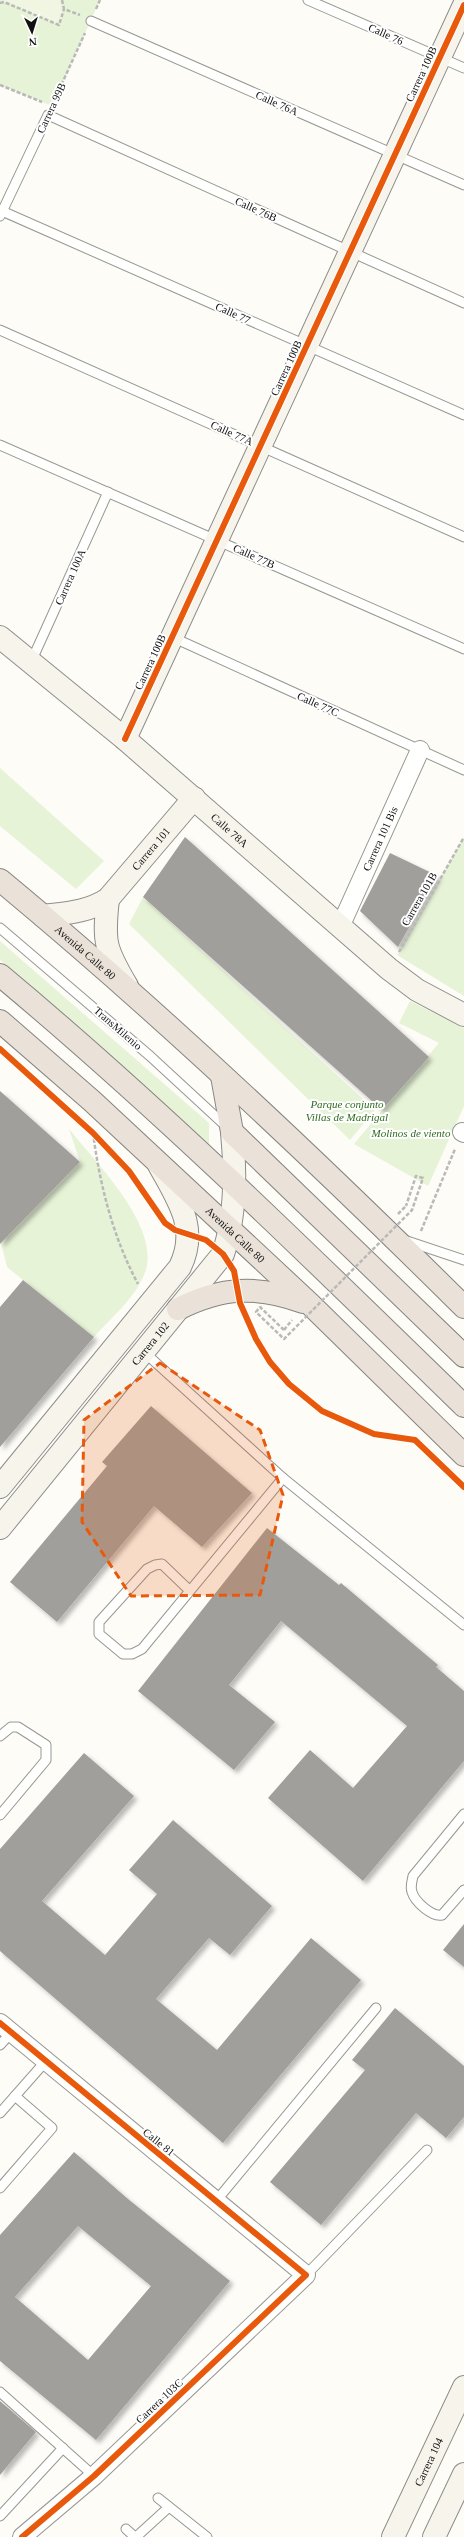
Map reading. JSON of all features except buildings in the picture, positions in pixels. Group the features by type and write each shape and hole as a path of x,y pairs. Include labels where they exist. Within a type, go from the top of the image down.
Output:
{"highway":[{"name":"Avenida Calle 80","path":"0,880 128,988 395,1238 464,1307"},
{"path":"0,975 69,1033 234,1185 464,1406"},
{"name":"Avenida Calle 80","path":"0,1021 158,1163 230,1232 311,1305 464,1455"},
{"path":"222,1076 232,1132 464,1356"},
{"path":"178,1309 218,1293 240,1290 258,1290 284,1295 311,1305"}],"street":[{"name":"Carrera 100B","path":"125,739 464,5"},
{"name":"Calle 78A","path":"0,637 125,739 389,969 417,990 464,1015"},
{"name":"Carrera 101 Bis","path":"340,927 420,750"},
{"name":"Carrera 101","path":"43,916 83,911 95,907 108,899 194,798"},
{"path":"108,899 105,926 107,947 110,959 128,988"},
{"name":"Carrera 102","path":"2,1521 223,1254 230,1232 234,1185 232,1132"},
{"path":"0,1487 180,1267 186,1256 189,1233 182,1208 158,1163"},
{"name":"Calle 81","path":"4,2034 45,2062 306,2275"},
{"name":"Carrera 103C","path":"22,2537 94,2476 306,2275"},
{"name":"Carrera 104","path":"393,2537 464,2387"},
{"path":"434,2537 464,2474"}],"lane":[{"name":"Calle 76","path":"308,0 464,68"},
{"name":"Calle 76A","path":"91,21 464,185"},
{"name":"Carrera 99B","path":"1,213 48,115"},
{"name":"Calle 76B","path":"48,115 464,303"},
{"name":"Calle 77","path":"1,213 464,414"},
{"name":"Calle 77A","path":"0,330 464,537"},
{"name":"Calle 77B","path":"0,445 464,649"},
{"name":"Carrera 100A","path":"31,663 108,492"},
{"name":"Calle 77C","path":"172,637 464,770"},
{"name":"TransMilenio","path":"0,928 150,1056 232,1132"},
{"path":"395,1238 432,1248 464,1260"},
{"path":"143,1351 283,1478 464,1625"},
{"path":"188,1590 162,1564 155,1565 147,1570 99,1622 99,1634 123,1654 132,1654 142,1649 188,1590 283,1478"},
{"path":"0,1736 10,1727 18,1727 46,1745 47,1752 46,1760 0,1815"},
{"path":"464,1814 413,1876 411,1884 412,1893 432,1915 438,1916 442,1915 464,1890"},
{"path":"216,2201 376,2008"},
{"path":"0,2113 45,2062"},
{"path":"0,2188 52,2128 15,2096"},
{"path":"306,2275 427,2150"},
{"path":"0,2392 94,2476"},
{"path":"0,2516 63,2448"},
{"path":"158,2498 206,2537"},
{"path":"126,2529 135,2537 169,2507"}],"path":[{"path":"0,3 4,2 59,25 64,9 62,0"},
{"path":"64,9 91,21"},
{"path":"0,84 52,106"},
{"path":"87,1127 103,1144"},
{"path":"418,1237 463,1132"},
{"path":"93,1133 100,1178 112,1222 140,1289"},
{"path":"284,1330 260,1307 256,1312 284,1339 412,1210 423,1178 416,1176 406,1206"}],"highlighted area":[{"path":"160,1363 260,1430 283,1495 260,1595 131,1596 82,1522 84,1420"}],"green space":[{"path":"0,0 100,0 52,106 0,85"},
{"path":"4,0 60,0 63,15 59,25 5,2"},
{"path":"0,768 104,861 76,889 0,826"},
{"path":"464,837 464,996 397,955"},
{"name":"Parque conjunto Villas de Madrigal","path":"143,897 375,1110 350,1140 129,924"},
{"path":"0,941 209,1123 209,1144 0,960"},
{"name":"Molinos de viento","path":"410,1001 464,1028 464,1106 428,1186 354,1144 439,1043 399,1023"},
{"path":"69,1129 110,1178 124,1198 136,1218 145,1238 148,1257 144,1275 140,1284 122,1308 94,1337 7,1267 1,1243 80,1162"}],"cycle path":[{"path":"125,739 464,5"},
{"path":"0,1049 93,1133 129,1171 165,1223 175,1230 206,1240 223,1254 234,1271 240,1303 256,1339 270,1362 289,1384 322,1411 374,1434 415,1440 464,1487"},
{"path":"0,2023 306,2275 94,2476 22,2537"}]}
